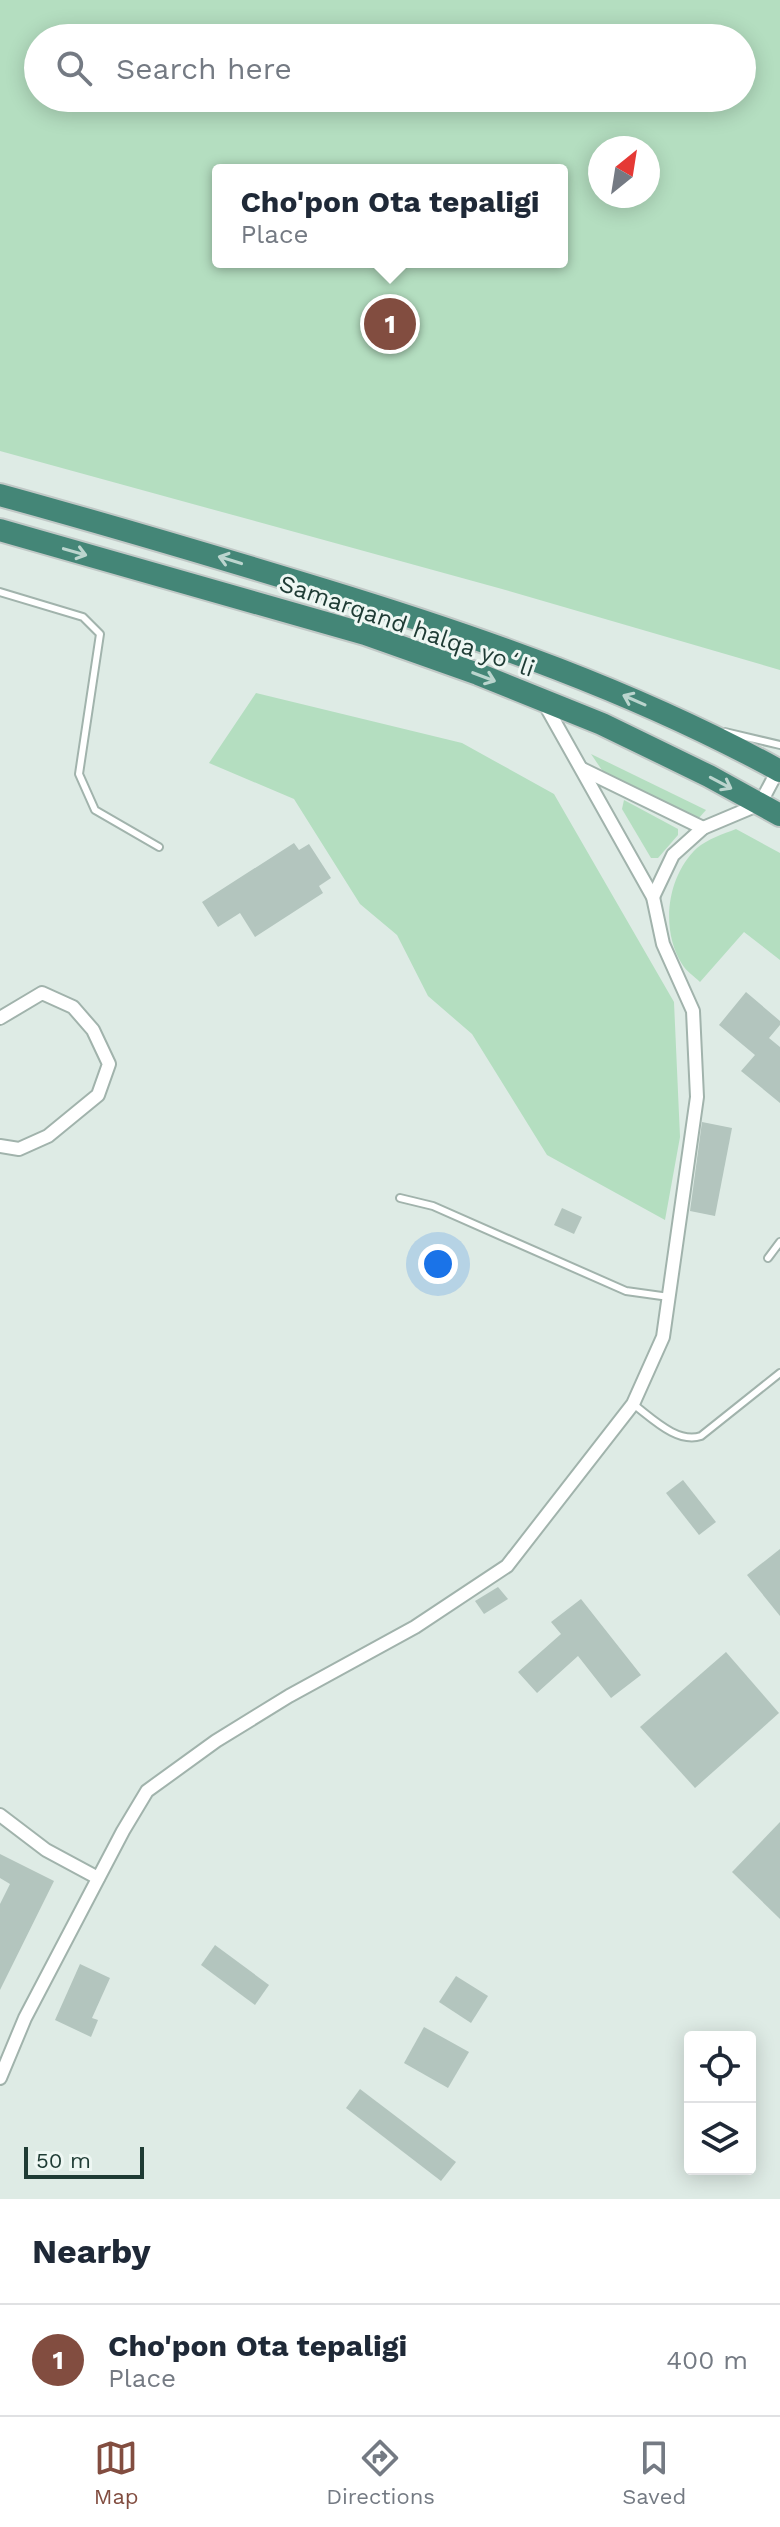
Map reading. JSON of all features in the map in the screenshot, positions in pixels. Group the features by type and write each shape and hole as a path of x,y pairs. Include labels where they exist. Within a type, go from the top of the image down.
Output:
{"highway":[{"name":"Samarqand halqa yoʻli","path":"0,495 166,541 462,633 589,681 685,723 779,770"},
{"name":"Samarqand halqa yoʻli","path":"0,530 365,634 542,699 659,751 780,815"}],"street":[{"path":"0,2078 25,2018 147,1791 240,1726 415,1627 507,1566 633,1404 663,1337 697,1097 693,1011 663,944 653,897 542,699"},
{"path":"582,769 703,828"},
{"path":"653,897 673,855 703,828 760,804 779,770"},
{"path":"0,1018 42,993 73,1007 93,1030 109,1064 98,1095 48,1136 19,1149 0,1146"},
{"path":"0,1815 46,1850 98,1878"}],"lane":[{"path":"0,592 83,617 100,634 79,774 95,810 159,847"},
{"path":"685,723 780,745"},
{"path":"400,1198 433,1206 626,1291 669,1297"},
{"path":"768,1258 780,1242"},
{"path":"633,1404 677,1436 692,1439 701,1436 780,1373"}],"green space":[{"path":"0,0 780,0 780,670 502,589 0,451"},
{"path":"256,693 462,743 554,794 674,1002 680,1137 665,1220 547,1155 472,1034 428,996 397,935 360,904 294,799 209,763"},
{"path":"591,754 706,810 698,819 604,773"},
{"path":"624,800 678,829 678,835 658,858 651,858 622,809"},
{"path":"736,829 780,853 780,960 744,932 700,982 684,967 675,950 669,919 673,888 679,873 697,848"}],"building":[{"path":"294,843 299,850 309,844 331,878 319,886 323,893 255,937 240,913 218,927 202,902"},
{"path":"746,992 780,1021 769,1038 780,1047 780,1103 741,1071 755,1055 719,1025"},
{"path":"702,1122 732,1128 715,1216 690,1211"},
{"path":"562,1208 582,1217 574,1234 554,1225"},
{"path":"683,1480 716,1522 699,1535 666,1493"},
{"path":"780,1549 780,1616 747,1575"},
{"path":"498,1587 508,1599 484,1614 475,1601"},
{"path":"581,1599 641,1675 611,1698 578,1656 537,1693 518,1672 561,1634 551,1622"},
{"path":"726,1652 779,1713 695,1788 640,1727"},
{"path":"780,1822 780,1919 732,1872"},
{"path":"0,1854 54,1881 0,1990 0,1904 10,1884 0,1878"},
{"path":"215,1945 269,1985 255,2005 201,1965"},
{"path":"80,1964 110,1978 92,2018 98,2020 91,2037 55,2020"},
{"path":"456,1976 488,1996 471,2023 439,2002"},
{"path":"424,2027 469,2052 448,2088 404,2063"},
{"path":"360,2089 456,2162 441,2181 346,2108"}],"place":[{"name":"Cho'pon Ota tepaligi","path":"390,324"}]}
